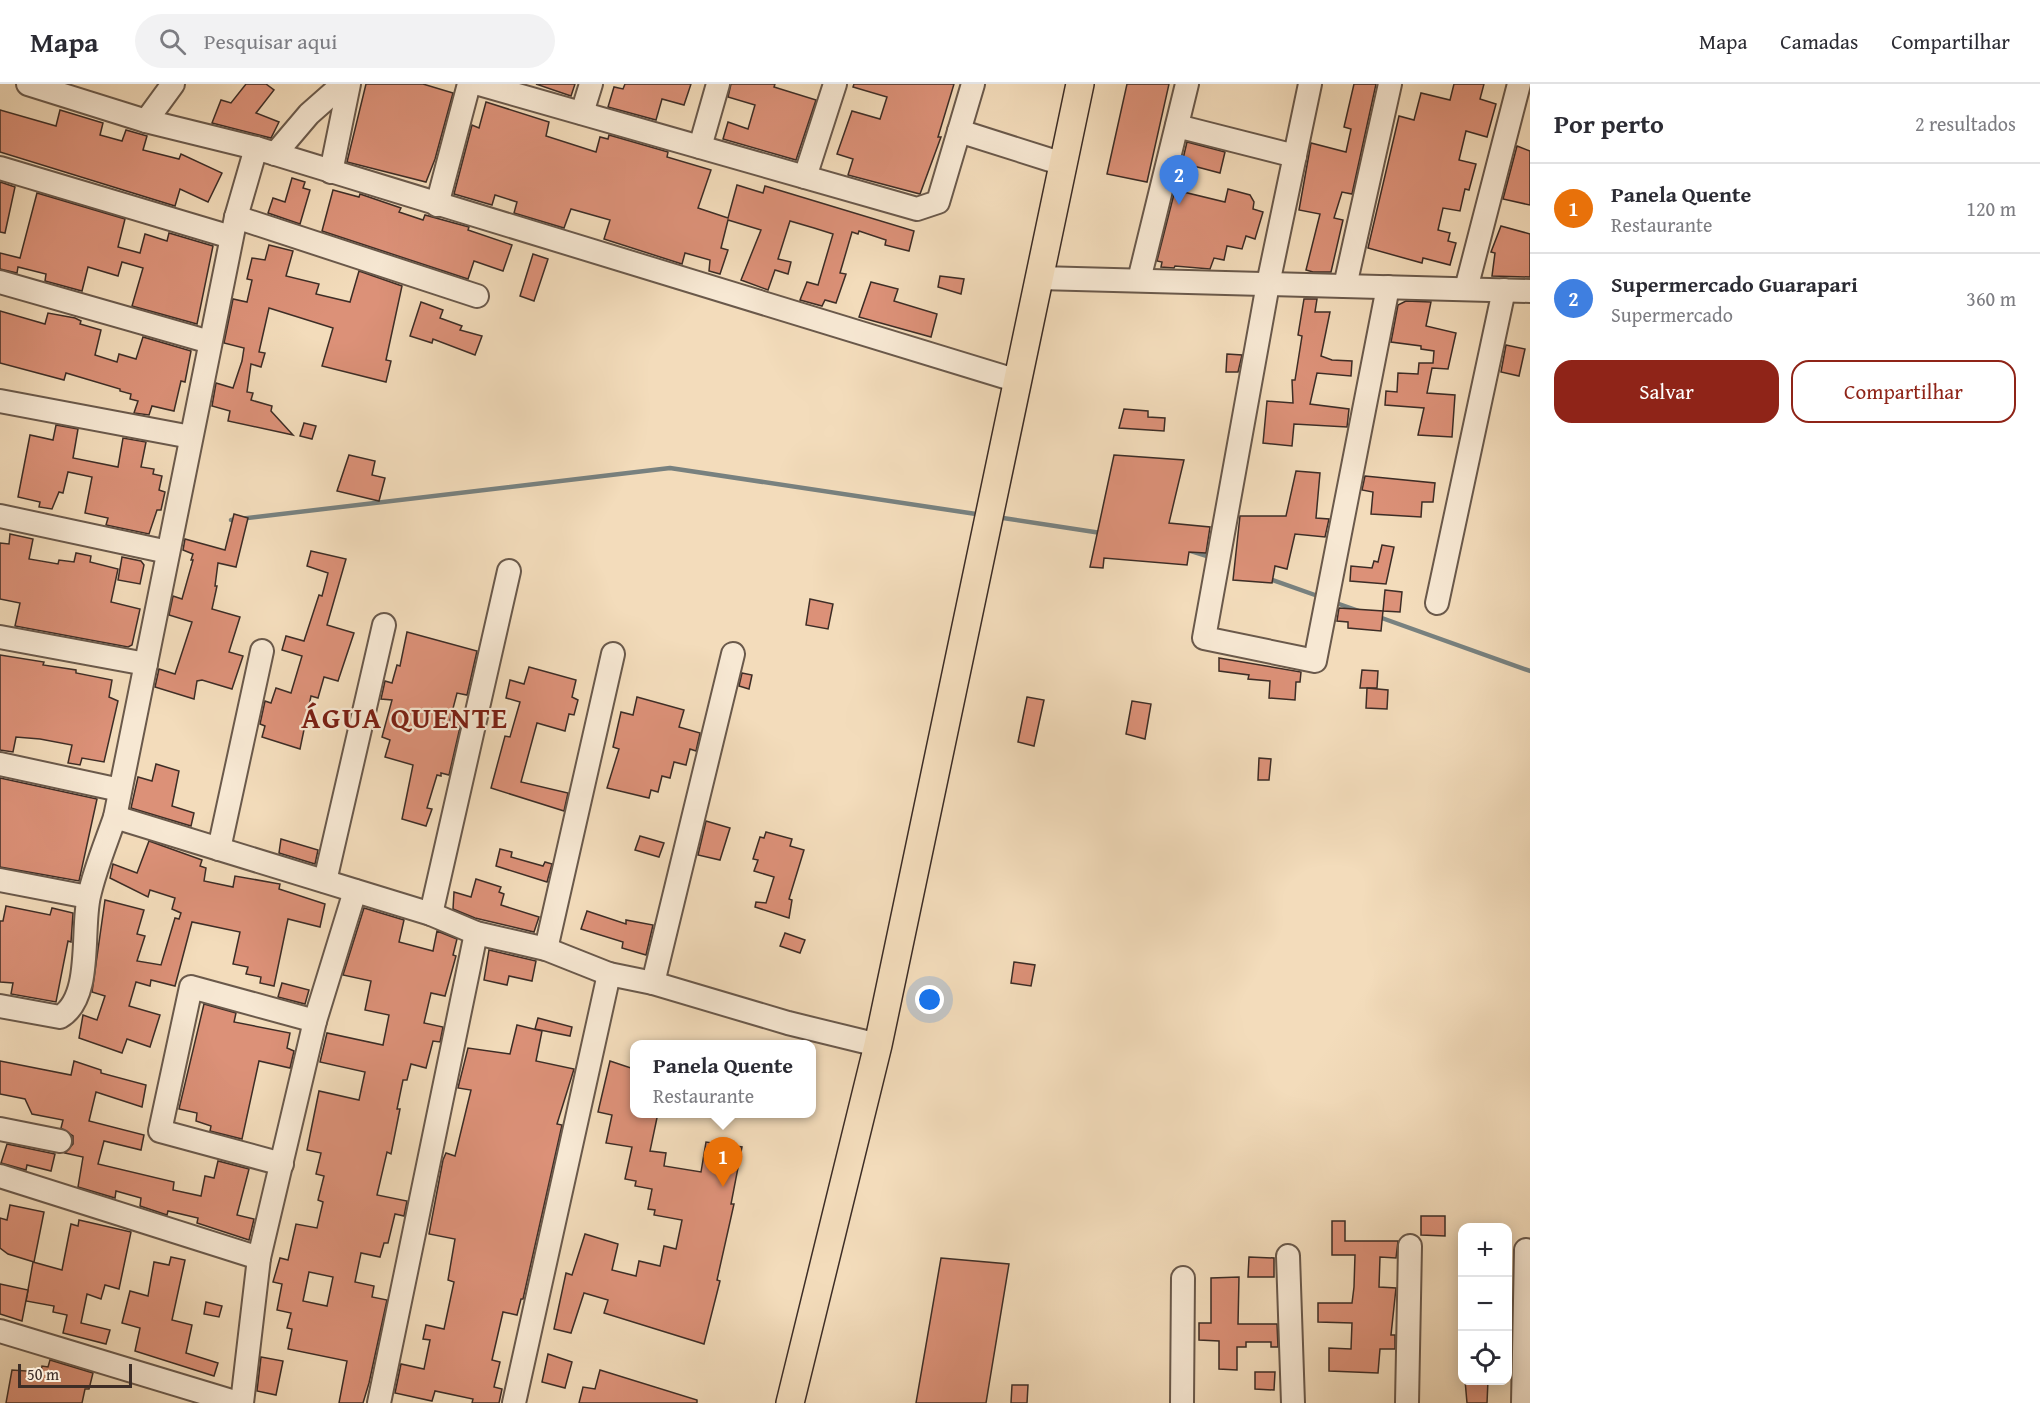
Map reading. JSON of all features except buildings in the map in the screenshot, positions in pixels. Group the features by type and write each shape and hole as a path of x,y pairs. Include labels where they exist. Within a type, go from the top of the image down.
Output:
{"main road":[{"path":"790,1403 878,1045 1080,84"}],"street":[{"path":"28,84 83,92 146,121 266,151 1018,381"},
{"path":"146,121 173,84"},
{"path":"0,1006 60,1017 74,1006 80,990 88,897 115,817 233,227 266,151 343,84"},
{"path":"331,172 349,84"},
{"path":"437,205 469,84"},
{"path":"479,84 917,209 938,202 973,84"},
{"path":"582,113 591,84"},
{"path":"700,147 718,84"},
{"path":"805,177 835,84"},
{"path":"1138,280 1187,84"},
{"path":"1310,84 1269,284 1204,638 1315,661 1388,287"},
{"path":"1345,286 1390,84"},
{"path":"1466,289 1519,84"},
{"path":"1177,126 1295,156"},
{"path":"959,131 1064,164"},
{"path":"0,168 233,227 477,296"},
{"path":"1039,278 1530,291"},
{"path":"0,282 210,342"},
{"path":"1437,603 1504,290"},
{"path":"0,401 191,437"},
{"path":"0,516 168,552"},
{"path":"431,914 509,570"},
{"path":"325,881 384,625"},
{"path":"0,636 146,664"},
{"path":"219,849 262,651"},
{"path":"546,949 613,654"},
{"path":"653,983 733,654"},
{"path":"0,764 120,790"},
{"path":"115,817 431,914 476,933 546,949 609,974 653,983 788,1023 878,1045"},
{"path":"0,880 88,897"},
{"path":"0,1331 240,1403 259,1258 315,1021 355,891"},
{"path":"379,1403 476,933"},
{"path":"514,1403 609,974"},
{"path":"282,1164 160,1131 191,987 315,1021"},
{"path":"0,1129 60,1141"},
{"path":"0,1176 259,1258"},
{"path":"1407,1403 1410,1246"},
{"path":"1523,1403 1526,1250"},
{"path":"1288,1256 1293,1403"},
{"path":"1182,1403 1183,1278"}],"waterway":[{"path":"231,520 670,468 976,514"},
{"path":"1003,518 1101,533"},
{"path":"1191,551 1207,556"},
{"path":"1267,578 1315,595"},
{"path":"1339,604 1359,611"},
{"path":"1379,617 1530,671"}],"place":[{"name":"Supermercado Guarapari","path":"1179,205"},
{"name":"Panela Quente","path":"723,1187"}],"district":[{"name":"ÁGUA QUENTE","path":"405,717"}]}
